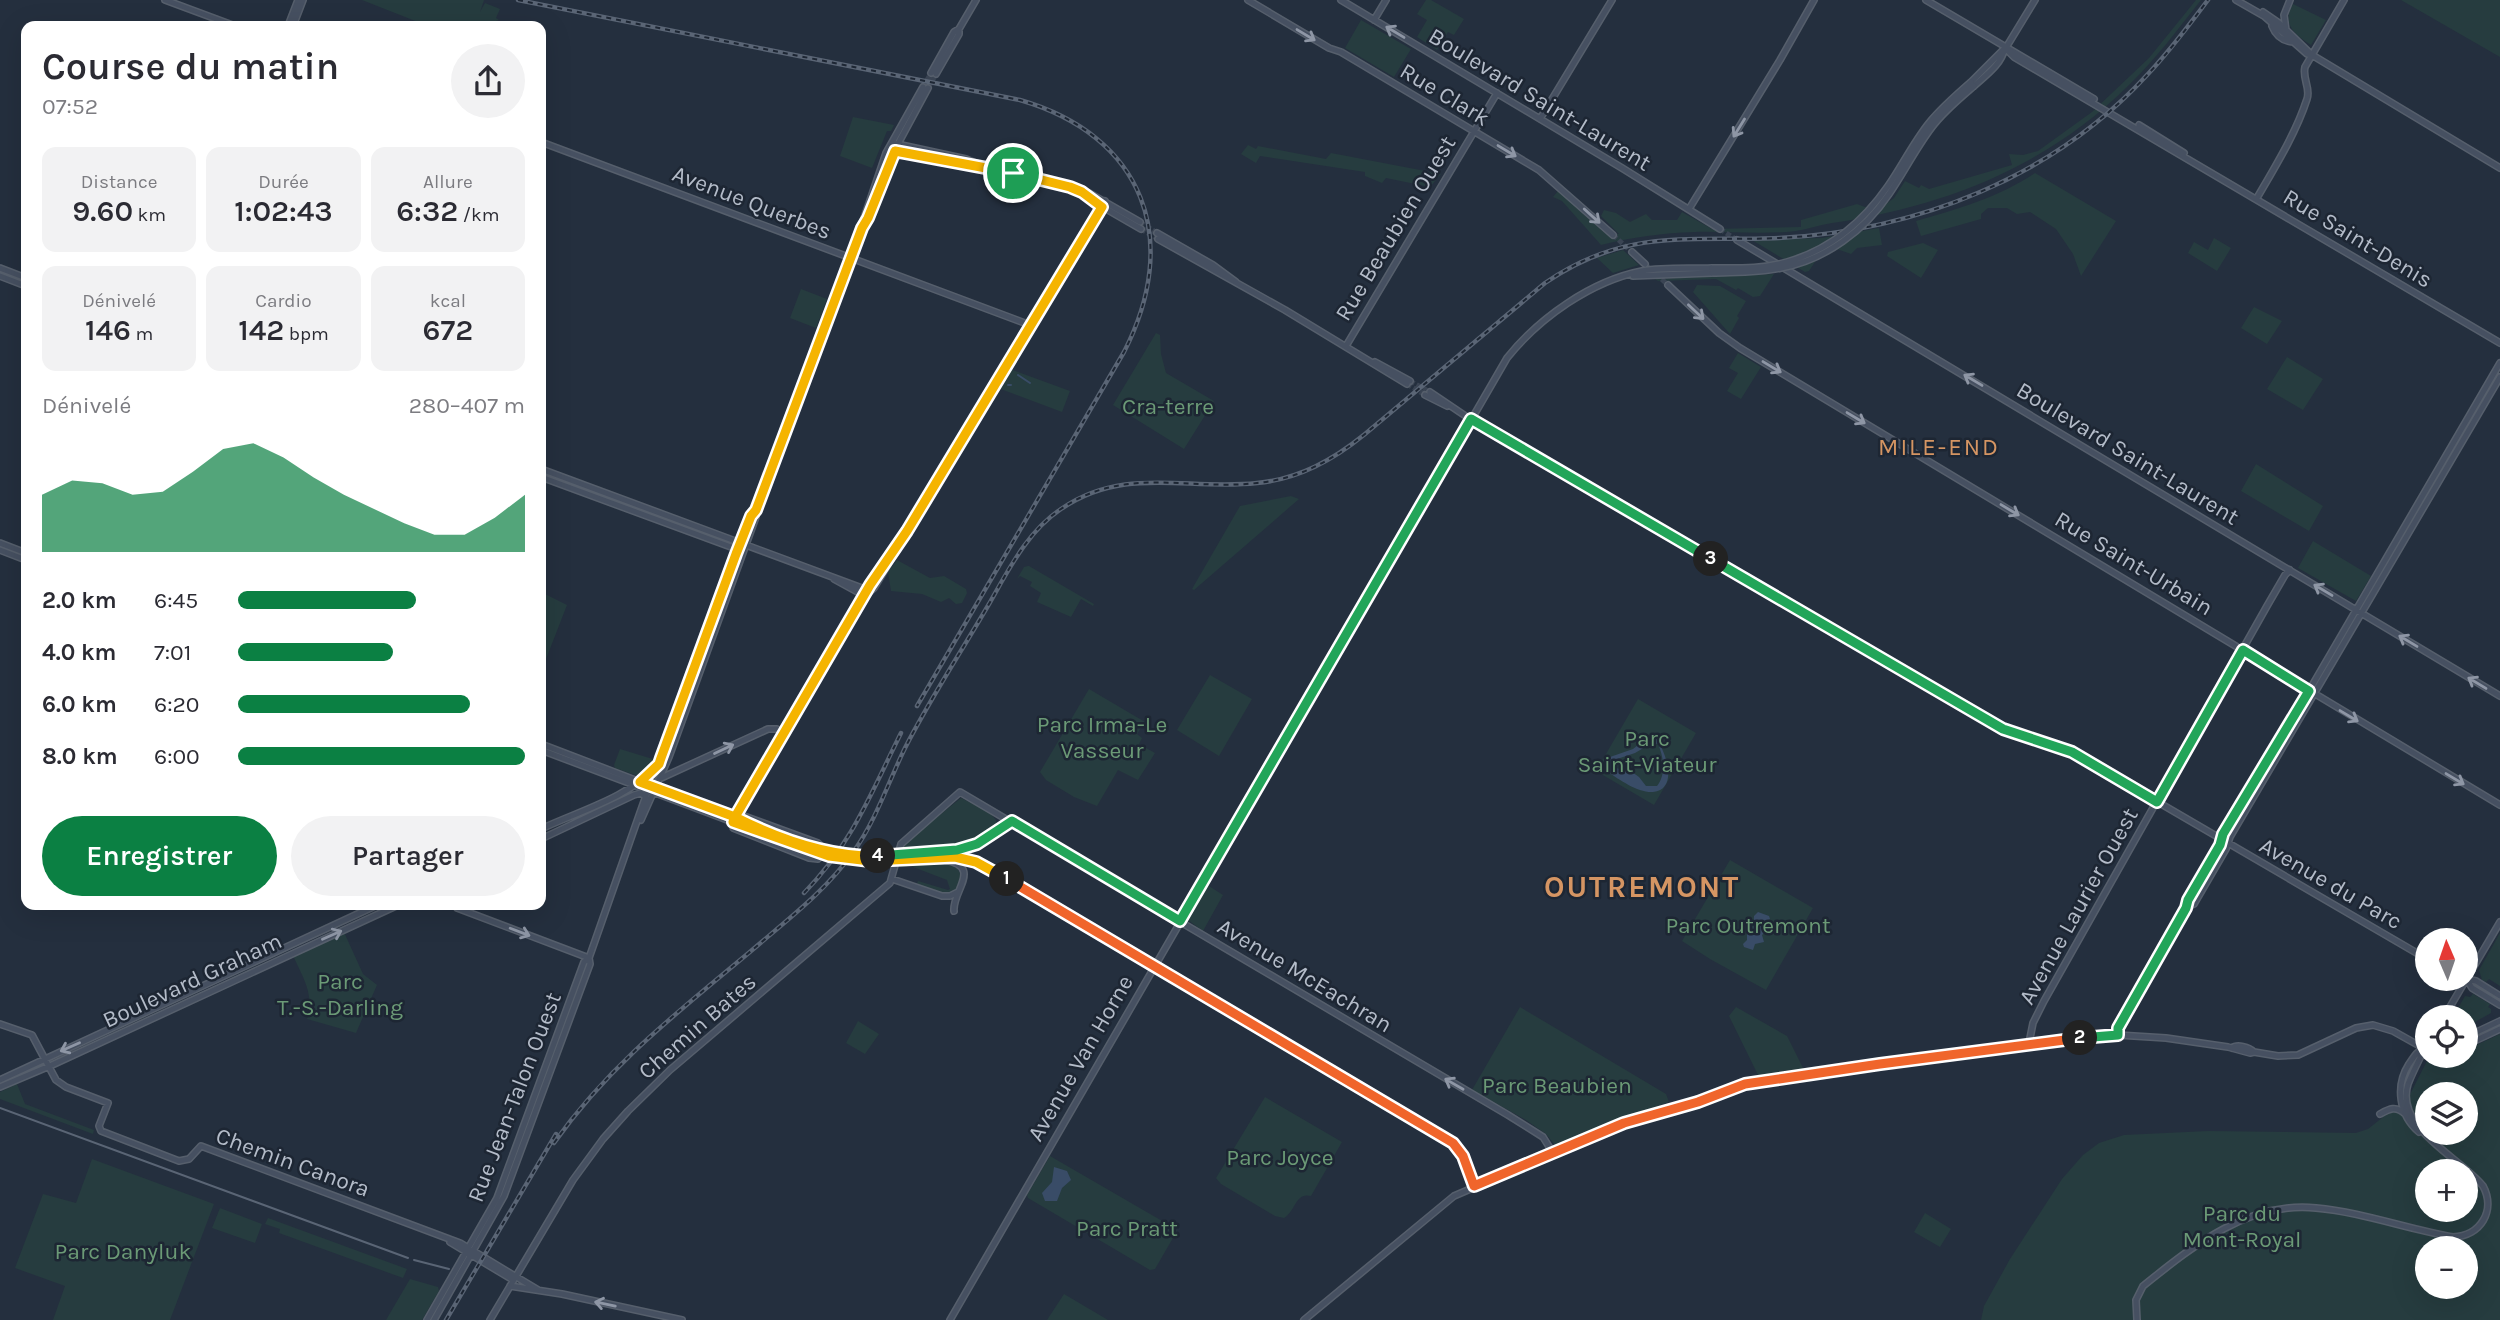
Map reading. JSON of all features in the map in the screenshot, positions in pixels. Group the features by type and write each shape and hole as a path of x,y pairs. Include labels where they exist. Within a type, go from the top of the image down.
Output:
{"main road":[{"path":"165,0 222,21"},
{"path":"292,21 300,0"},
{"path":"934,74 954,32 959,29 976,0"},
{"name":"Rue Clark","path":"1248,0 1539,170 1613,234"},
{"name":"Boulevard Saint-Laurent","path":"1341,0 1720,229"},
{"path":"1374,20 1386,0"},
{"path":"1540,119 1612,0"},
{"path":"1689,209 1814,0"},
{"name":"Rue Saint-Denis","path":"1926,0 2500,343"},
{"name":"Avenue Van Horne","path":"950,1320 1504,362 1523,340 1568,303 1626,276 1648,270 1712,271 1762,267 1787,262 1816,251 1845,233 1874,206 1940,109 1973,84 2005,48 2035,0"},
{"path":"2236,0 2271,23 2275,34 2312,55"},
{"path":"2242,0 2271,18 2312,55 2500,166"},
{"path":"2286,30 2284,15 2290,0"},
{"path":"2257,198 2308,98 2304,73 2344,0"},
{"name":"Rue Jean-Talon Ouest","path":"433,1320 497,1198 584,962 589,958 659,764 756,517 756,510 862,228 864,213 893,147 926,87"},
{"name":"Rue Beaubien Ouest","path":"1346,346 1497,93"},
{"name":"Avenue Querbes","path":"546,144 1030,325"},
{"path":"893,147 966,159 980,165 1057,183 1082,192 1140,225"},
{"path":"734,820 744,816 818,844 824,853 818,859 808,858 733,828 734,820 868,592 886,568 1103,204"},
{"path":"1158,236 1229,280 1237,282 1409,382"},
{"name":"Boulevard Saint-Laurent","path":"1737,240 2500,696"},
{"path":"1632,252 1645,264"},
{"path":"0,268 21,276"},
{"path":"0,276 21,284"},
{"name":"Rue Saint-Urbain","path":"1668,285 1725,338 2500,805"},
{"path":"2118,1035 2118,1028 2188,900 2312,693 2500,363"},
{"path":"2359,612 2500,377"},
{"name":"Avenue du Parc","path":"1428,394 2003,729 2072,752 2415,952"},
{"path":"546,471 868,592"},
{"path":"546,479 731,547 743,546"},
{"path":"0,543 21,551"},
{"name":"Rue Jean-Talon Ouest","path":"651,791 659,779 703,665 743,546"},
{"path":"0,550 21,558"},
{"name":"Avenue Laurier Ouest","path":"2029,1043 2033,1023 2044,1001 2290,570"},
{"path":"659,779 768,729 785,733"},
{"path":"546,746 640,793 651,791"},
{"path":"546,752 623,781 632,789"},
{"path":"546,836 632,789 659,764"},
{"path":"623,781 625,786 632,789 651,791 808,850 844,859 870,861 931,855 970,847 1012,821"},
{"path":"546,827 632,789"},
{"name":"Avenue McEachran","path":"960,792 1540,1135 1553,1153"},
{"name":"Chemin Bates","path":"490,1320 573,1180 603,1139 670,1070 881,891 891,879 902,842 960,792"},
{"path":"997,812 999,830"},
{"path":"931,855 950,860 961,867 964,879 954,902 954,911"},
{"path":"931,855 979,863 1455,1144 1463,1156 1474,1186"},
{"path":"891,879 945,896 959,891"},
{"name":"Boulevard Graham","path":"0,1085 44,1059 366,910"},
{"name":"Boulevard Graham","path":"0,1085 48,1066 387,910"},
{"path":"466,910 589,958"},
{"path":"2478,958 2500,922"},
{"path":"2478,982 2500,996"},
{"path":"2477,991 2500,1005"},
{"path":"2478,1031 2500,1021"},
{"path":"0,1024 32,1035 48,1066"},
{"path":"1304,1320 1445,1202 1474,1186 1632,1120 1698,1102 1745,1084 2029,1043 2118,1035 2250,1048 2253,1052 2278,1056 2298,1055 2348,1031 2373,1025 2415,1041"},
{"path":"2478,1039 2500,1029"},
{"path":"2415,1055 2403,1074 2400,1087 2405,1114 2414,1128 2450,1159"},
{"name":"Chemin Canora","path":"48,1066 56,1080 66,1087 108,1103 99,1126 101,1132 179,1161 189,1159 201,1146 442,1237 470,1251 513,1281 538,1290"},
{"path":"2135,1320 2137,1294 2143,1286 2225,1228 2263,1212 2318,1208 2454,1237 2478,1228 2488,1211 2487,1194 2481,1183 2412,1119 2408,1108 2408,1086 2417,1068"},
{"path":"2380,1114 2396,1108 2405,1114"},
{"path":"2135,1320 2131,1307 2133,1297 2136,1289 2146,1280 2224,1226 2261,1210 2285,1206 2315,1206 2449,1234 2469,1231 2482,1219 2486,1202 2478,1185"},
{"name":"Rue Jean-Talon Ouest","path":"427,1320 470,1251"},
{"path":"513,1281 538,1290 682,1320"}],"green space":[{"path":"362,0 484,0 480,12 485,3 500,9 496,18 499,20 496,21 415,21"},
{"path":"1426,0 1431,0 1464,19 1454,35 1448,32 1437,50 1417,37 1427,20 1417,14"},
{"path":"2196,0 2201,0 2139,75 2097,114 2064,139 1992,178 1915,206 1796,231 1671,233 1601,245 1562,201 1553,197 1558,191 1606,234 1619,234 1601,216 1604,210 1616,213 1630,222 1646,214 1652,220 1677,220 1682,212 1712,229 1801,227 1801,220 1857,204 1865,207 1886,204 1894,198 1905,181 1919,188 1921,185 1929,189 2012,165 2009,154 2023,155 2038,151 2092,112 2149,58"},
{"path":"2401,0 2500,0 2500,57"},
{"path":"2293,4 2326,20 2311,45 2291,28 2288,17"},
{"path":"1361,20 1411,49 1394,77 1345,48"},
{"path":"853,117 894,125 891,131 887,131 872,168 840,156"},
{"path":"1248,145 1256,149 1258,146 1326,159 1331,153 1441,174 1430,187 1386,178 1382,183 1365,176 1365,172 1260,156 1256,163 1241,154"},
{"path":"2035,173 2116,221 2081,276 2073,254 2056,229 2030,212 2017,214 2007,208 1988,208 1981,214 1981,219 1921,236 1916,221 1993,196"},
{"path":"1879,228 1882,245 1857,248 1851,254 1834,248 1821,253 1809,271 1805,272 1752,240 1822,238"},
{"path":"2214,238 2231,248 2217,271 2188,253 2194,242 2208,250"},
{"path":"1923,243 1938,250 1921,278 1887,256 1888,252"},
{"path":"1623,250 1639,265 1613,273 1597,258"},
{"path":"1774,274 1760,296 1753,297 1716,279 1655,279"},
{"path":"1697,285 1720,286 1746,301 1730,334 1693,292"},
{"path":"801,289 827,299 816,328 790,318"},
{"path":"2254,307 2282,321 2267,344 2241,328"},
{"name":"Cra-terre","path":"1156,333 1160,335 1166,373 1214,401 1184,449 1113,405"},
{"path":"1738,353 1761,367 1741,399 1727,391 1738,373 1729,368"},
{"path":"2287,357 2323,379 2303,410 2267,389"},
{"path":"1010,369 1070,391 1062,412 998,388"},
{"path":"2256,464 2323,506 2309,531 2241,491"},
{"path":"1291,496 1299,499 1192,589 1240,506"},
{"path":"2313,541 2371,576 2356,601 2298,568"},
{"path":"897,560 930,578 944,576 966,589 962,603 956,604 949,598 941,602 922,594 891,591 888,572"},
{"path":"1028,566 1094,604 1093,606 1081,599 1071,617 1037,602 1041,593 1030,586 1032,582 1020,576 1017,579 1024,567"},
{"path":"546,594 567,605 546,659"},
{"path":"1210,675 1252,699 1219,756 1177,730"},
{"name":"Parc Irma-Le Vasseur","path":"1089,689 1145,722 1137,734 1142,738 1139,744 1155,753 1138,780 1118,770 1097,806 1074,797 1046,780 1040,772"},
{"name":"Parc Saint-Viateur","path":"1638,699 1696,733 1654,805 1596,771"},
{"path":"620,749 656,760 641,777 615,768"},
{"path":"961,798 989,812 996,820 996,826 975,839 951,846 900,850 906,842"},
{"name":"Parc Outremont","path":"1730,860 1813,908 1766,990 1682,941"},
{"path":"944,862 954,866 961,875 956,889 944,893 917,884 918,881 950,889 947,880 908,865 898,866 898,863"},
{"path":"1209,886 1223,895 1203,931 1188,920"},
{"name":"Parc T.-S.-Darling","path":"343,930 363,974 377,985 356,1033 307,1019 308,993 292,953"},
{"path":"2500,933 2500,986 2489,979 2486,982 2482,980 2479,970"},
{"path":"2473,994 2490,1004 2488,1007 2491,1013 2478,1020 2478,1005 2460,1005 2465,996 2470,997"},
{"name":"Parc Beaubien","path":"1520,1007 1666,1094 1669,1102 1555,1145 1546,1134 1526,1120 1472,1090"},
{"path":"1736,1007 1787,1036 1804,1070 1759,1077 1729,1016"},
{"path":"858,1021 879,1034 865,1054 846,1043"},
{"name":"Parc du Mont-Royal","path":"2500,1034 2500,1320 1981,1320 1984,1306 2010,1259 2062,1179 2083,1155 2099,1143 2124,1135 2208,1131 2356,1133 2368,1129 2392,1110 2401,1112 2415,1085 2415,1145 2478,1145 2478,1082 2416,1082 2423,1068 2478,1068 2478,1044"},
{"path":"17,1084 25,1104 94,1130 93,1134 0,1099 0,1092"},
{"name":"Parc Joyce","path":"1265,1097 1342,1142 1311,1196 1299,1199 1284,1218 1275,1216 1221,1184 1216,1178"},
{"name":"Parc Pratt","path":"1050,1156 1176,1229 1155,1269 1150,1270 1028,1198 1027,1195"},
{"name":"Parc Danyluk","path":"92,1159 214,1204 170,1320 53,1320 65,1286 15,1268 43,1194 76,1203"},
{"path":"220,1208 262,1224 255,1243 212,1228"},
{"path":"1925,1213 1951,1229 1940,1247 1914,1232"},
{"path":"268,1218 407,1269 403,1278 279,1233 280,1229 265,1224"},
{"path":"410,1279 438,1287 439,1291 422,1320 386,1320"},
{"path":"1064,1294 1108,1320 1047,1320"}],"water":[{"path":"1655,737 1663,750 1668,768 1666,784 1653,792 1624,782 1608,772 1606,764 1610,757 1633,749 1643,741","holes":["1652,743 1658,744 1663,766 1662,777 1657,786 1646,786 1632,772 1612,767 1614,760 1635,753"]},
{"path":"1758,912 1770,919 1765,923 1767,930 1762,935 1764,942 1755,944 1753,950 1743,944 1747,940 1747,933 1753,931 1754,916"},
{"path":"1054,1167 1067,1171 1071,1180 1062,1188 1057,1201 1045,1201 1042,1193 1052,1182"}],"waterway":[{"path":"1018,375 1030,383"}],"tunnel":[{"path":"923,87 931,73"},
{"path":"928,88 936,74"},
{"path":"1140,222 1157,233"},
{"path":"1141,229 1158,239"},
{"path":"1720,229 1737,240"},
{"path":"1613,235 1632,252"},
{"path":"1645,264 1668,285"},
{"path":"1410,381 1430,392"},
{"path":"1407,384 1425,395"}],"tram line":[{"path":"0,1108 408,1258"},
{"path":"414,1260 449,1269"}],"railway":[{"path":"518,0 1020,100 1062,117 1097,139 1123,166 1140,197 1149,232 1150,270 1141,310 1124,352 917,706"},
{"path":"554,1143 621,1064 806,904 843,866 869,827 905,748 925,712 1012,565 1038,529 1061,509 1085,496 1133,484 1257,483 1287,477 1315,467 1365,434 1545,283 1575,265 1603,253 1658,241 1779,238 1831,233 1882,224 1932,210 1980,192 2026,169 2070,142 2111,110 2156,65 2208,0"},
{"path":"804,893 821,875 848,837 901,733"},
{"path":"446,1320 556,1134"}],"district":[{"name":"MILE-END","path":"1939,447"},
{"name":"OUTREMONT","path":"1642,887"}],"route":[{"path":"1013,173 895,151 862,228 756,510 736,554 659,764 640,782 735,817 733,822 822,855 870,861 953,857 979,863 1453,1143 1463,1156 1474,1186 1624,1123 1698,1102 1745,1084 2036,1042 2118,1035 2118,1028 2186,908 2220,845 2223,834 2309,691 2243,650 2157,802 2072,752 2003,729 1471,419 1180,921 1012,821 970,847 931,853 866,856 845,855 819,849 735,817 870,585 882,566 889,561 1102,207 1082,192 1070,187 1013,173"}]}
